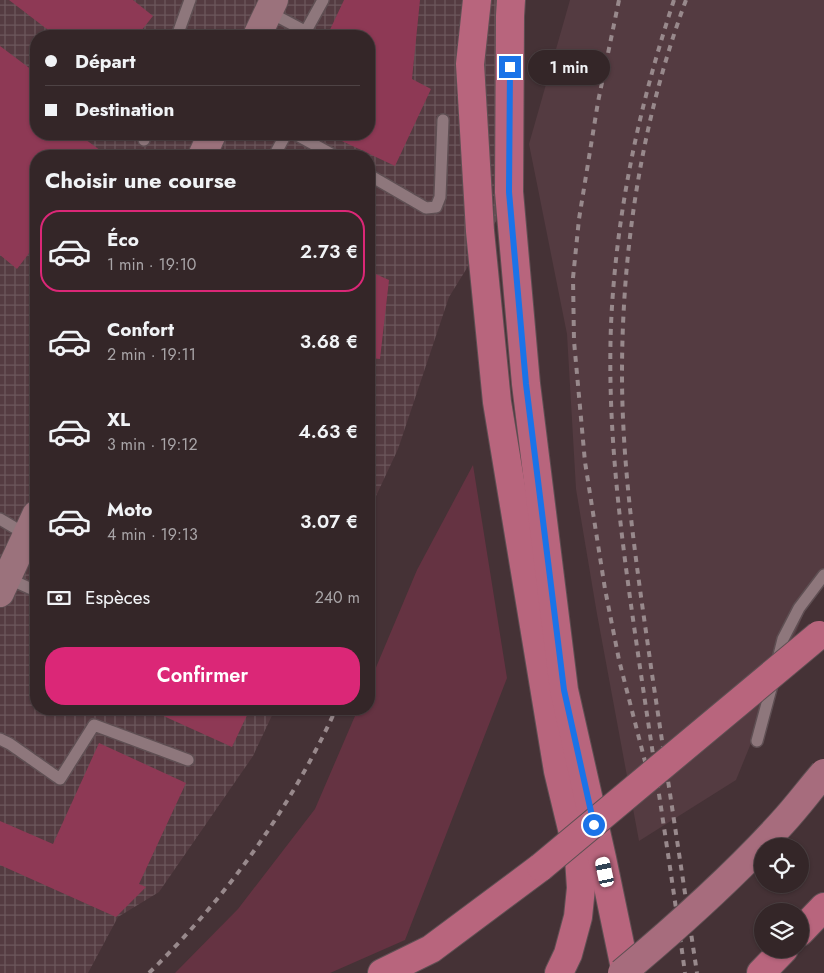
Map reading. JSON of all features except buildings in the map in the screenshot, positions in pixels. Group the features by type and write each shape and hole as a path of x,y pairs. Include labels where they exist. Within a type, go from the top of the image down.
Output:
{"highway":[{"path":"478,0 470,64 480,231 497,402 558,771 579,858 581,888 578,917 568,954 559,973"},
{"path":"511,0 509,192 526,384 564,690 602,858 624,973"},
{"path":"382,973 431,949 488,908 821,633"},
{"path":"809,923 824,907"},
{"path":"761,973 775,958"}],"main road":[{"path":"4,586 30,529"},
{"path":"624,973 677,927 729,877 783,822 824,773"}],"lane":[{"path":"179,30 190,0"},
{"path":"267,16 303,30 307,29 323,0"},
{"path":"375,178 426,208 436,206 440,197 443,120"},
{"path":"307,140 324,150"},
{"path":"0,519 30,525"},
{"path":"757,741 783,639 799,608 824,575"},
{"path":"4,586 30,590"},
{"path":"0,740 10,744 60,779 94,725 188,760"}],"shaded area":[{"path":"0,0 519,0 521,181 449,297 398,449 375,498 375,150 30,150 30,715 272,715 253,756 159,892 118,917 88,973 0,973"},
{"path":"570,0 824,0 824,582 806,608 736,780 639,841 576,489 567,334 529,144"},
{"path":"473,465 507,678 405,940 330,973 175,973 238,909 315,809 355,715 375,715 375,670 417,570"}],"railway":[{"path":"619,0 598,102 579,219 573,278 574,341 585,462 605,589 619,660 650,781"},
{"path":"674,0 650,80 631,160 618,242 611,325 610,364 616,483 625,562 685,973"},
{"path":"686,0 657,91 646,137 631,231 626,279 622,374 625,449 636,562 697,973"},
{"path":"149,973 205,913 255,850 298,782 333,715"}],"route":[{"path":"510,67 509,192 526,384 564,690 594,825"}]}
